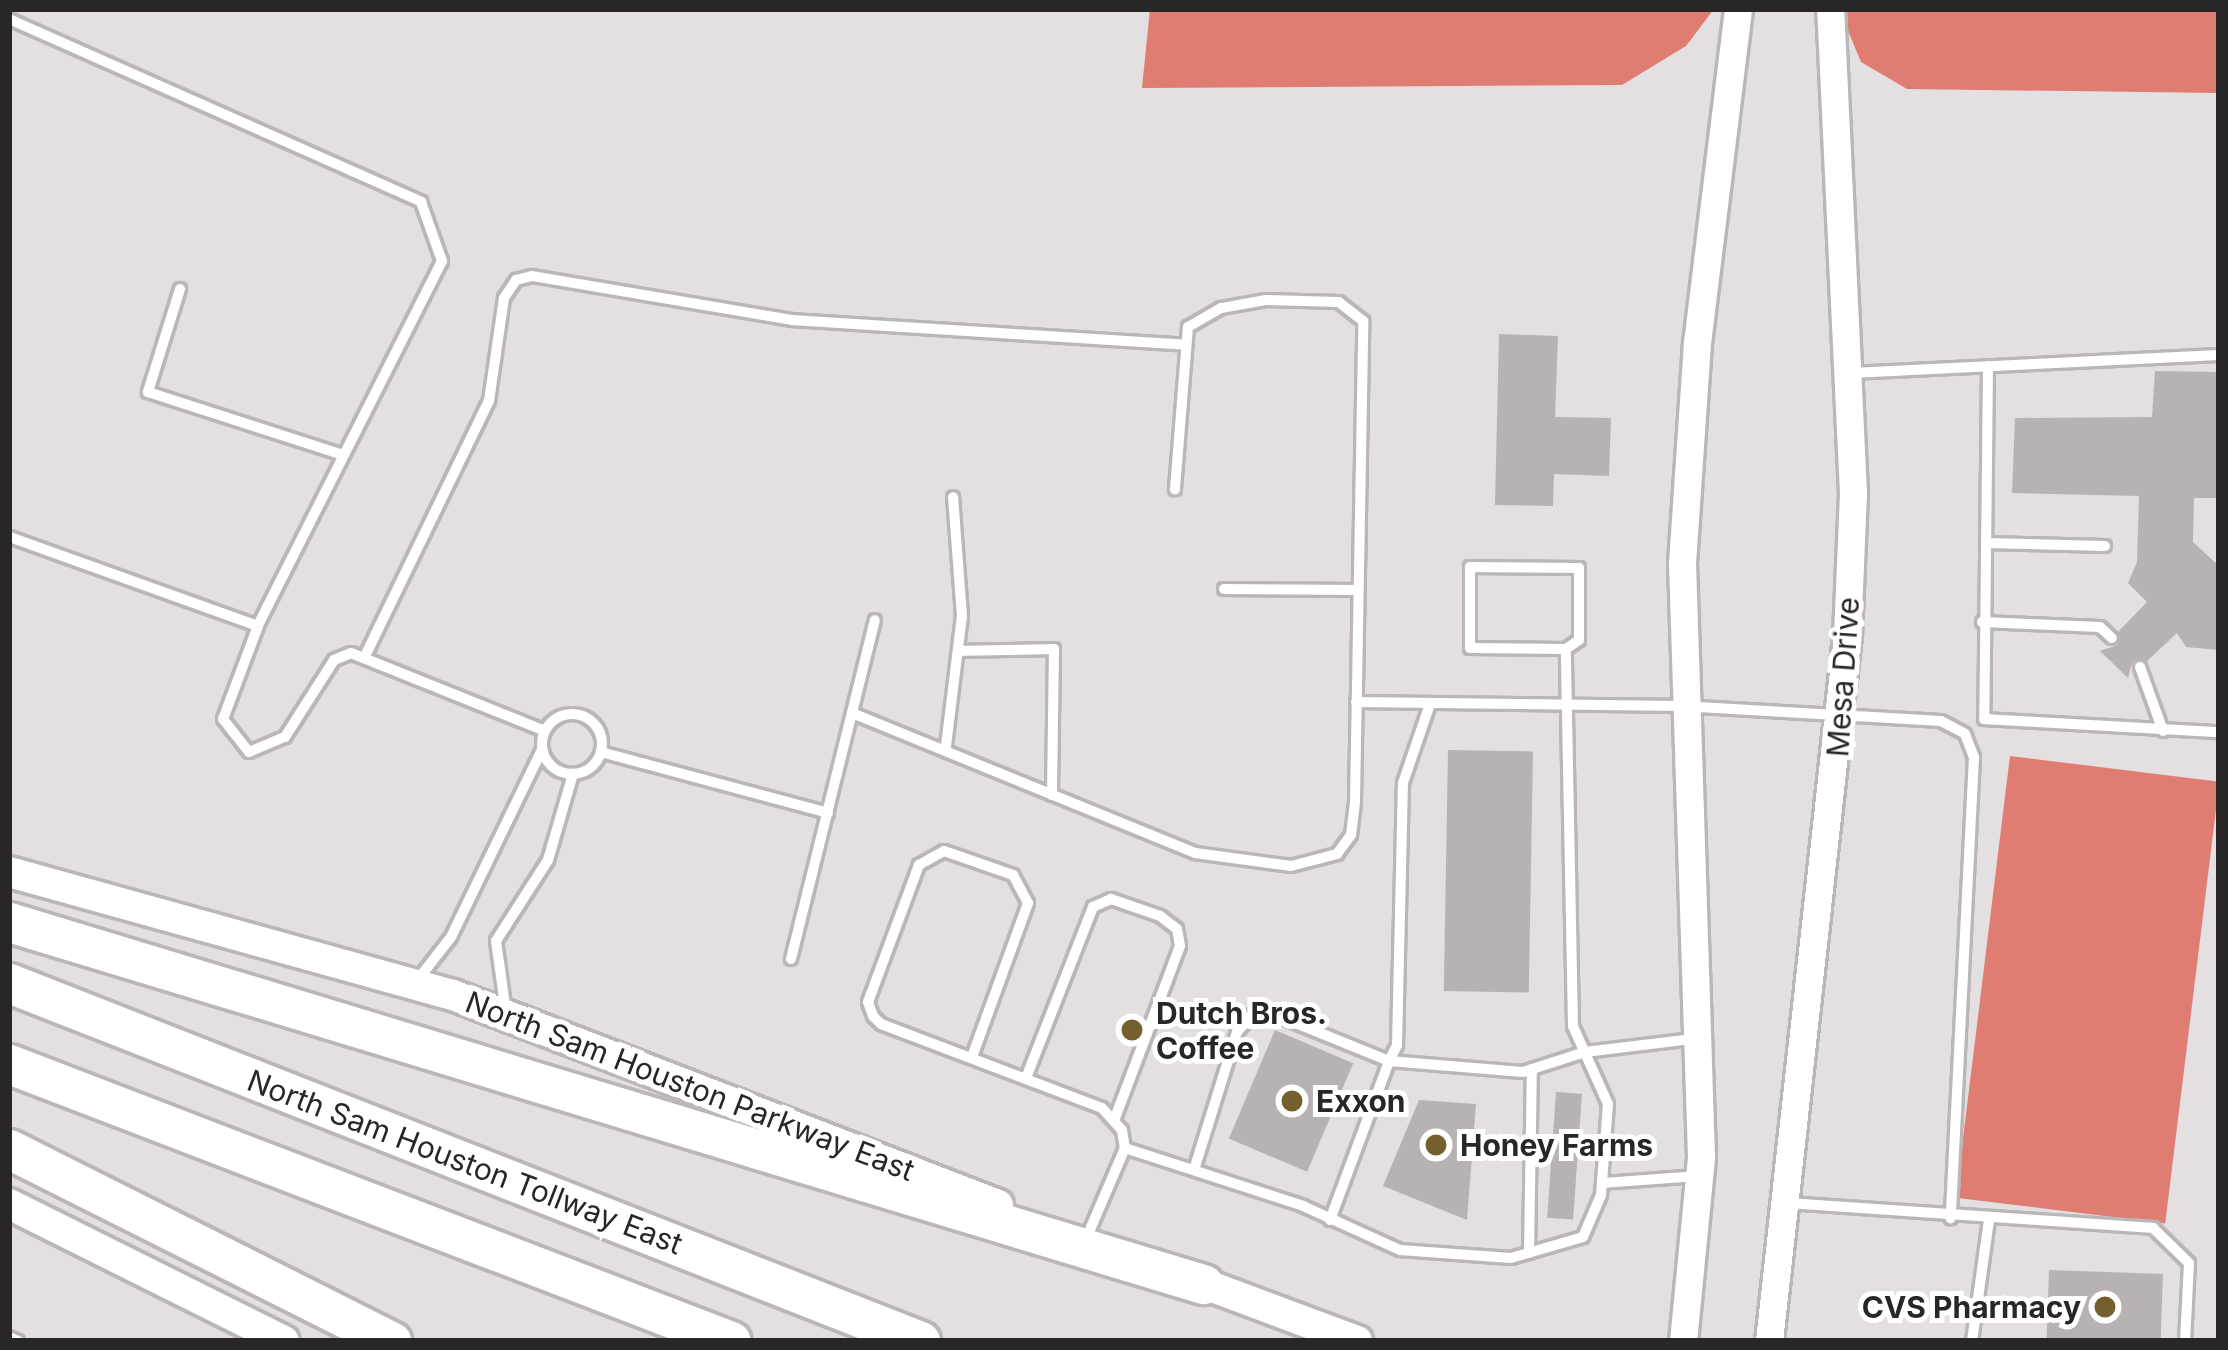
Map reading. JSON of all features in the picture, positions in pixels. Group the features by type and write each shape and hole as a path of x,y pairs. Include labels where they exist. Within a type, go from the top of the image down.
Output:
{"highway":[{"path":"9,922 1203,1284"},
{"name":"North Sam Houston Tollway East","path":"9,983 920,1341"},
{"path":"9,1064 731,1341"},
{"path":"9,1149 391,1341"}],"main road":[{"name":"North Sam Houston Parkway East","path":"9,872 414,984 507,1016 1357,1341"},
{"path":"9,1204 284,1341"}],"street":[{"path":"1683,1341 1700,1176 1681,706 1697,343 1738,9"},
{"name":"Mesa Drive","path":"1769,1341 1789,1203 1843,715 1853,493 1830,9"}],"lane":[{"path":"9,19 421,202 442,261 258,626 224,705 226,729 250,752 285,737 334,660 366,654 544,731"},
{"path":"366,654 489,401 504,298 516,280 532,276 791,320 1185,345"},
{"path":"180,289 148,392 343,455"},
{"path":"852,713 946,746 1052,795 1242,865 1291,866 1337,854 1352,835 1363,321 1339,302 1266,300 1201,316 1187,326 1175,489"},
{"path":"1848,374 2219,356"},
{"path":"1984,719 1988,366"},
{"path":"946,746 959,651 953,497"},
{"path":"9,537 258,626"},
{"path":"1986,543 2105,546"},
{"path":"1470,567 1579,568 1579,640 1566,649 1470,648 1470,567"},
{"path":"1224,589 1358,590"},
{"path":"791,958 874,620"},
{"path":"1982,622 2101,627 2112,638"},
{"path":"959,651 1054,649 1052,795"},
{"path":"1125,1148 1440,1257 1529,1253 1583,1237 1602,1183 1608,1103 1573,1026 1566,649"},
{"path":"2140,667 2163,731"},
{"path":"1356,702 1681,706 1941,721 1965,734 1974,757 1952,1218"},
{"path":"1330,1220 1397,1045 1403,783 1430,704"},
{"path":"414,984 451,938 542,750 544,731 565,715 583,716 601,734 601,752"},
{"path":"1965,734 1984,719 2219,732"},
{"path":"542,750 550,765 573,774"},
{"path":"601,752 828,813"},
{"path":"507,1016 496,941 548,860 573,774 601,752"},
{"path":"972,1057 1028,903 1013,875 944,851 919,865 868,1002 880,1024 1026,1078 1115,1118"},
{"path":"1026,1078 1093,908 1111,899 1177,929 1180,946 1115,1118 1125,1148 1086,1239"},
{"path":"1194,1170 1237,1032 1252,1015 1271,1013 1388,1061 1532,1069 1585,1052 1696,1039"},
{"path":"1529,1253 1532,1069"},
{"path":"1602,1183 1700,1176"},
{"path":"1789,1203 1952,1218 2153,1228 2189,1263 2185,1341"},
{"path":"1972,1341 1989,1220"},
{"path":"9,1337 18,1341"}],"shaded area":[{"path":"1150,9 1714,9 1686,46 1622,85 1142,88"},
{"path":"1839,9 2219,9 2219,93 1907,89 1861,62"},
{"path":"2010,756 2219,782 2165,1223 1956,1198"}],"building":[{"path":"1499,334 1558,336 1555,417 1611,418 1609,476 1554,474 1553,506 1495,505"},
{"path":"2155,371 2219,372 2219,498 2194,498 2193,542 2219,566 2219,650 2186,647 2177,633 2147,661 2133,660 2128,678 2100,651 2118,645 2119,631 2147,602 2128,583 2137,562 2139,496 2012,493 2015,418 2152,417"},
{"path":"1448,750 1533,751 1529,992 1444,991"},
{"name":"Exxon","path":"1275,1030 1353,1063 1307,1172 1229,1139"},
{"path":"1556,1092 1582,1094 1573,1220 1547,1218"},
{"name":"Honey Farms","path":"1419,1100 1476,1104 1467,1220 1383,1186"},
{"name":"CVS Pharmacy","path":"2049,1270 2163,1274 2161,1341 2047,1341"}],"place":[{"name":"Dutch Bros. Coffee","path":"1132,1030"},
{"name":"Exxon","path":"1292,1101"},
{"name":"Honey Farms","path":"1436,1145"},
{"name":"CVS Pharmacy","path":"2105,1307"}]}
